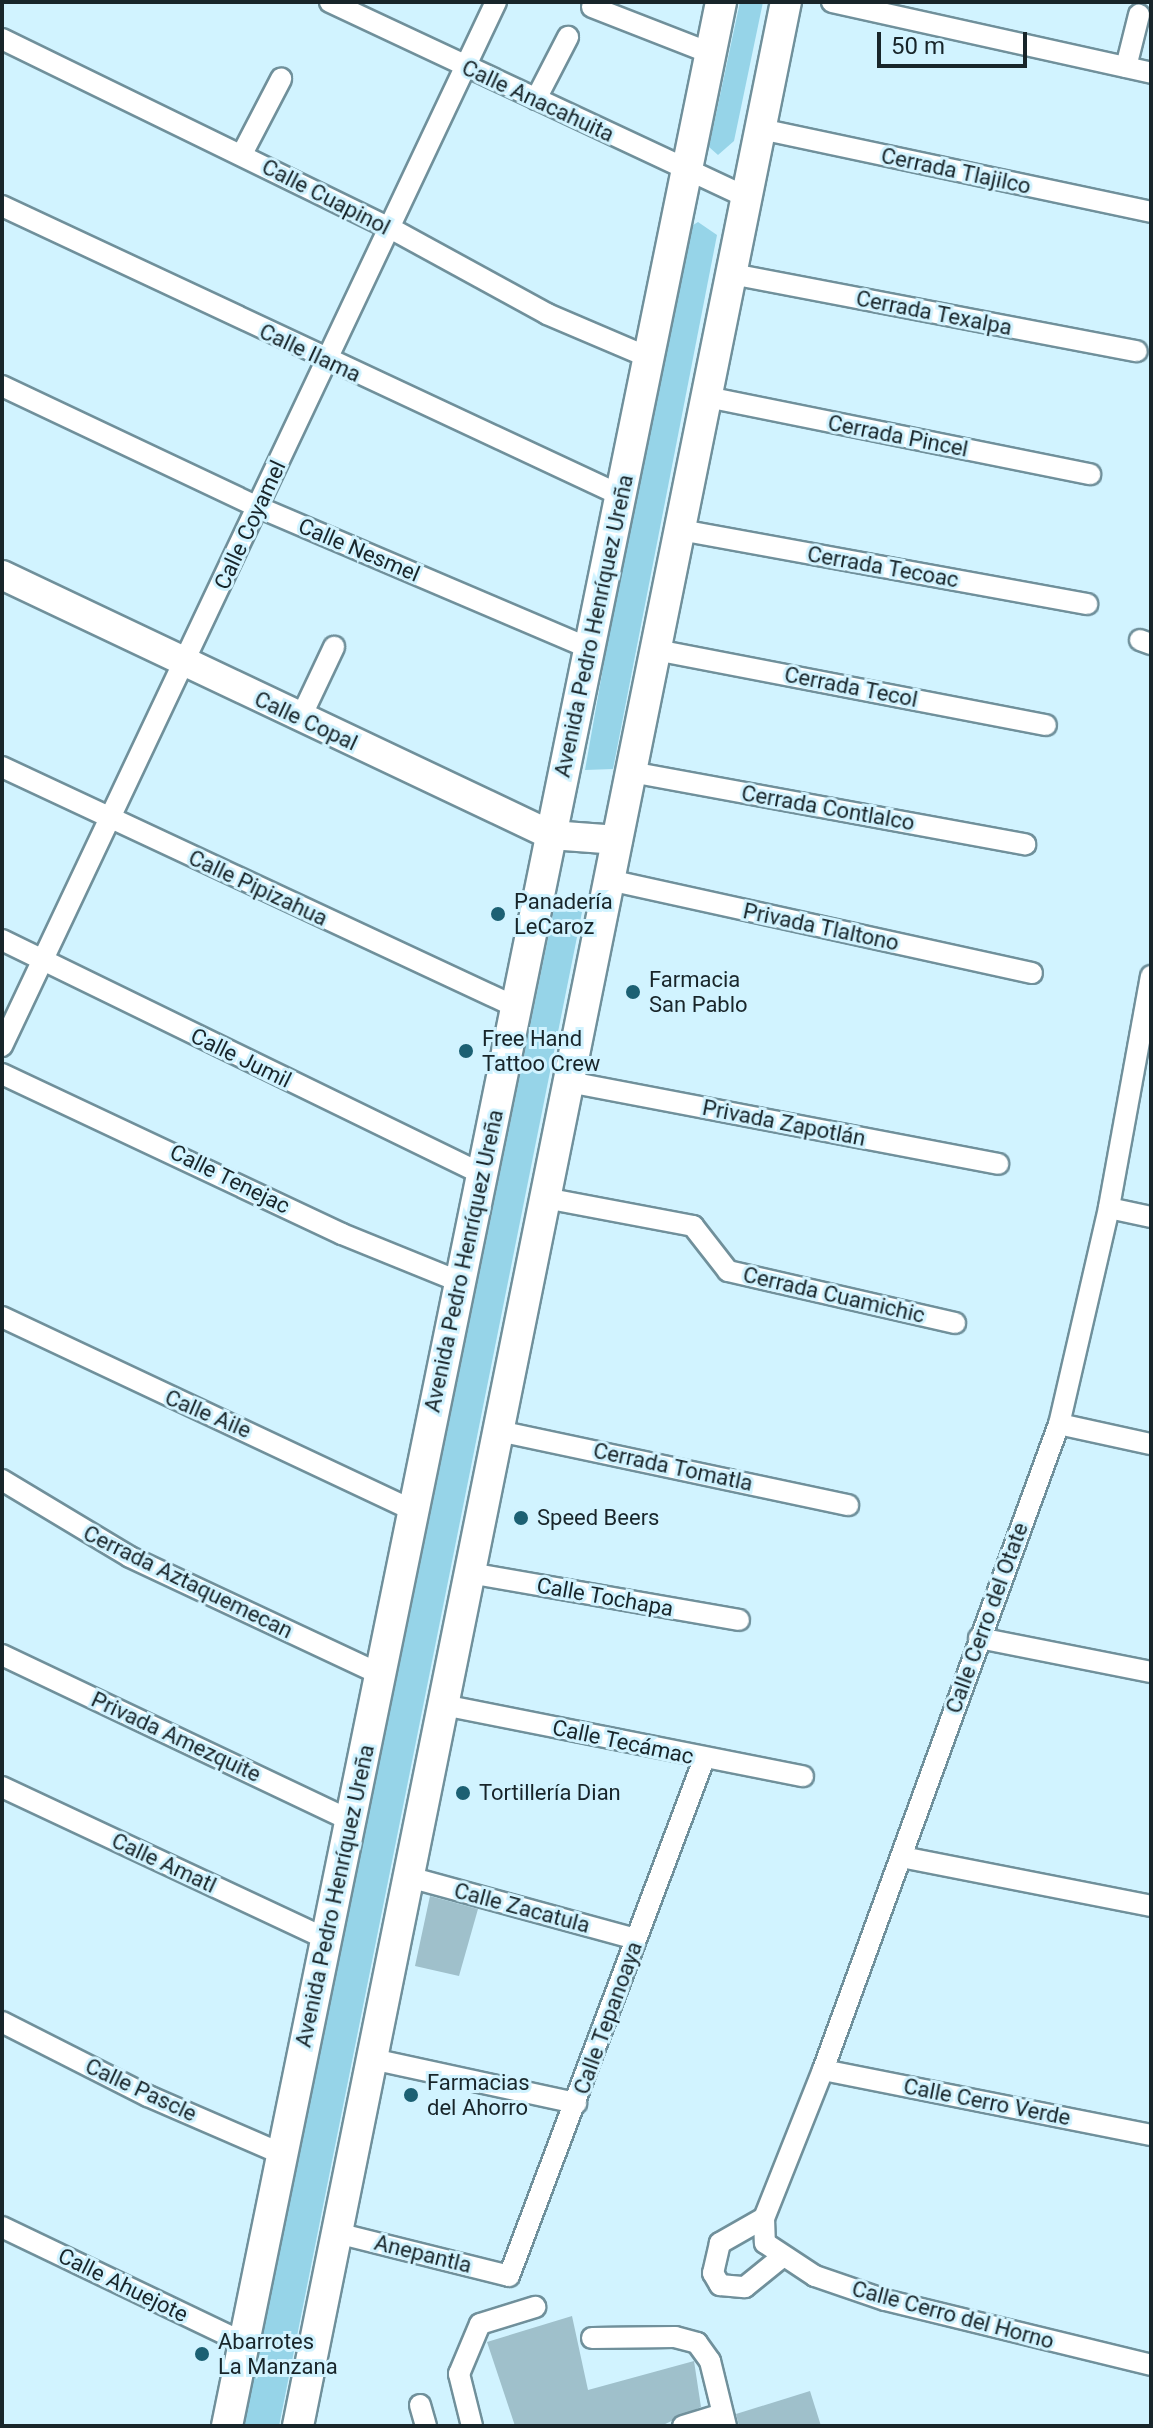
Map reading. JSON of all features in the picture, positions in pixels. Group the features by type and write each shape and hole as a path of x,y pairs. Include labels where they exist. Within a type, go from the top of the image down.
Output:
{"main road":[{"name":"Avenida Pedro Henríquez Ureña","path":"227,2426 721,2"},
{"path":"298,2426 786,2"}],"street":[{"name":"Calle Anacahuita","path":"330,2 686,172 747,197"},
{"name":"Calle Coyamel","path":"2,1046 186,664 326,361 392,229 496,2"},
{"path":"832,2 1151,73"},
{"path":"592,7 710,53"},
{"path":"1126,67 1139,15"},
{"path":"536,99 568,37"},
{"name":"Calle Cuapinol","path":"2,39 392,229 547,314 648,357"},
{"path":"242,154 281,79"},
{"name":"Cerrada Tlajilco","path":"761,129 1151,212"},
{"name":"Calle Ilama","path":"2,206 326,361 620,495"},
{"name":"Cerrada Texalpa","path":"732,274 1137,351"},
{"name":"Calle Nesmel","path":"2,386 258,507 589,648"},
{"name":"Cerrada Pincel","path":"707,397 1090,474"},
{"name":"Cerrada Tecoac","path":"680,530 1087,604"},
{"name":"Calle Copal","path":"2,575 300,719 551,835 618,840"},
{"path":"300,719 334,647"},
{"name":"Cerrada Tecol","path":"656,650 1046,725"},
{"name":"Calle Pipizahua","path":"2,767 516,1007"},
{"name":"Cerrada Contlalco","path":"631,772 1025,844"},
{"name":"Privada Tlaltono","path":"609,880 1032,973"},
{"name":"Calle Jumil","path":"2,940 482,1174"},
{"name":"Calle Cerro del Otate","path":"765,2243 764,2218 823,2070 1059,1424 1145,1048 1151,976"},
{"name":"Calle Tenejac","path":"2,1074 342,1234 460,1282"},
{"name":"Privada Zapotlán","path":"569,1082 998,1164"},
{"name":"Cerrada Cuamichic","path":"545,1198 693,1226 728,1271 955,1323"},
{"path":"1109,1208 1151,1217"},
{"name":"Calle Aile","path":"2,1317 413,1510"},
{"path":"1059,1424 1151,1444"},
{"name":"Cerrada Tomatla","path":"499,1431 848,1505"},
{"name":"Cerrada Aztaquemecan","path":"2,1480 130,1557 380,1674"},
{"name":"Calle Tochapa","path":"470,1573 739,1620"},
{"path":"979,1638 1151,1672"},
{"name":"Privada Amezquite","path":"2,1655 350,1820"},
{"name":"Calle Tecámac","path":"443,1705 704,1759 803,1776"},
{"name":"Calle Tepanoaya","path":"509,2276 704,1759"},
{"name":"Calle Amatl","path":"2,1787 326,1939"},
{"path":"902,1857 1151,1906"},
{"name":"Calle Zacatula","path":"409,1877 636,1939"},
{"name":"Calle Pascle","path":"2,2022 148,2096 282,2154"},
{"path":"372,2059 576,2103"},
{"name":"Calle Cerro Verde","path":"823,2070 1151,2135"},
{"path":"764,2218 720,2243 713,2273 720,2285 745,2287 782,2257"},
{"name":"Calle Ahuejote","path":"2,2227 244,2343"},
{"name":"Anepantla","path":"337,2233 509,2276"},
{"name":"Calle Cerro del Horno","path":"765,2243 815,2276 885,2300 1151,2365"},
{"path":"470,2426 459,2374 480,2324 535,2307"},
{"path":"592,2338 675,2337 697,2343 710,2361 724,2420 683,2426"},
{"path":"420,2405 426,2426"}],"shaded area":[{"path":"740,2 763,2 734,141 718,155 709,147"},
{"path":"698,222 717,235 613,769 585,770 680,233"},
{"path":"557,894 582,912 279,2426 244,2426"}],"building":[{"path":"430,1896 478,1909 459,1976 415,1966"},
{"path":"572,2316 588,2390 694,2361 701,2407 661,2426 515,2426 487,2342"},
{"path":"810,2391 821,2426 739,2426 736,2414"}],"place":[{"name":"Panadería LeCaroz","path":"498,914"},
{"name":"Farmacia San Pablo","path":"633,992"},
{"name":"Free Hand Tattoo Crew","path":"466,1051"},
{"name":"Speed Beers","path":"521,1518"},
{"name":"Tortillería Dian","path":"463,1793"},
{"name":"Farmacias del Ahorro","path":"411,2095"},
{"name":"Abarrotes La Manzana","path":"202,2354"}]}
